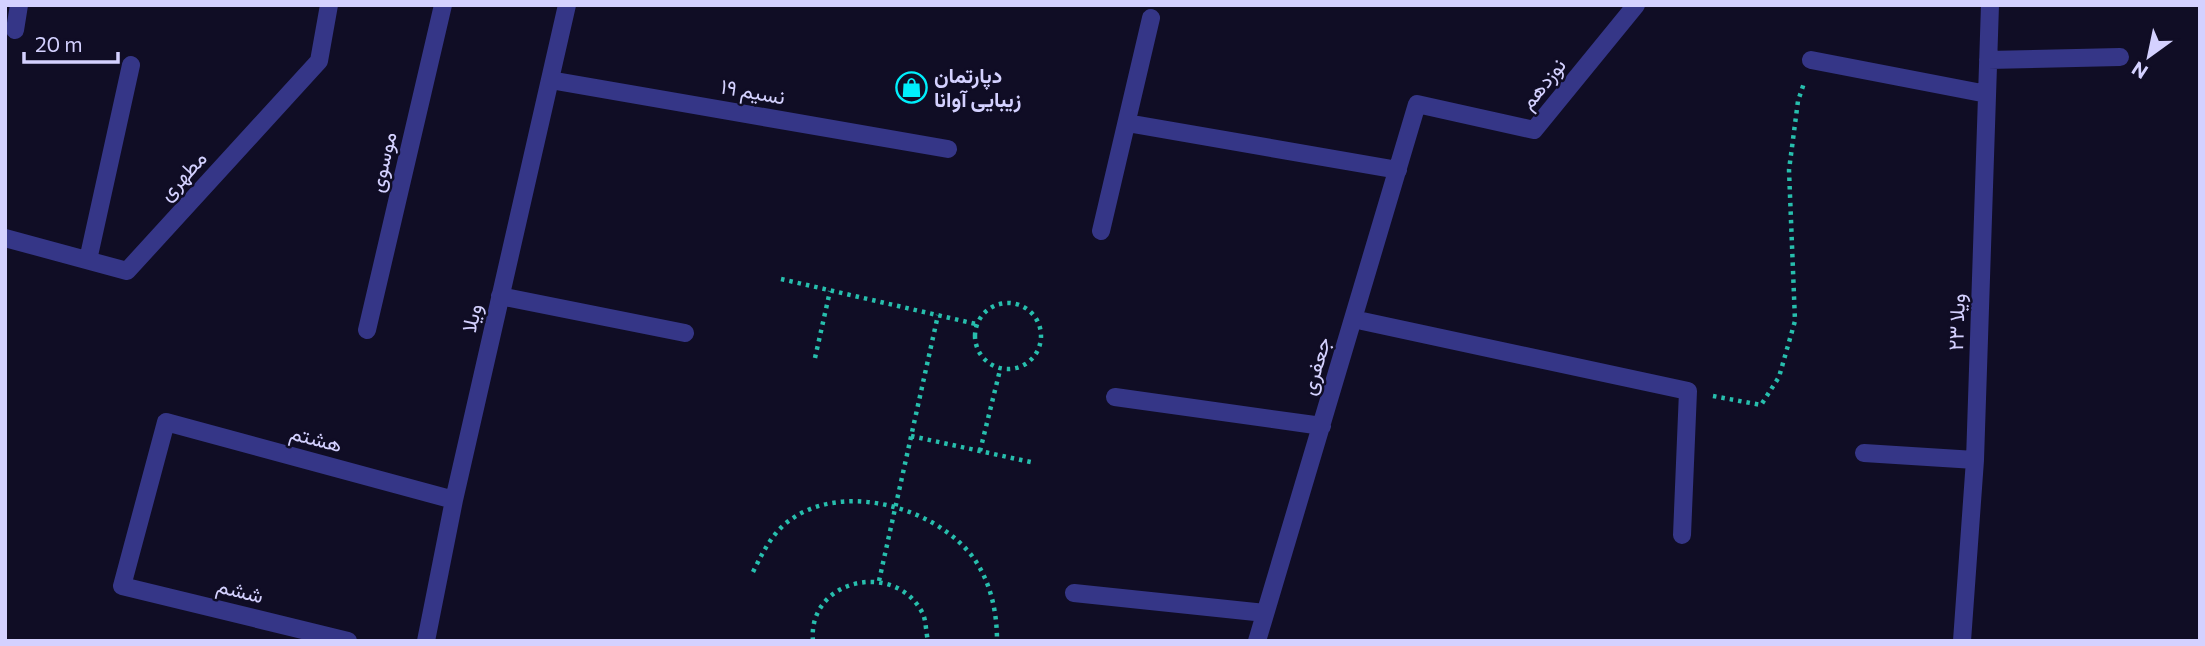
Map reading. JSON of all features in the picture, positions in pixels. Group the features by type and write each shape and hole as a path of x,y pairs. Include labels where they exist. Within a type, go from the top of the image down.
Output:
{"street":[{"path":"15,30 19,5"},
{"name":"مطهری","path":"5,238 127,271 320,61 329,5"},
{"name":"موسوی","path":"367,330 443,5"},
{"name":"ویلا","path":"426,641 454,500 567,5"},
{"name":"نوزدهم","path":"1417,104 1534,130 1636,5"},
{"name":"ویلا ۲۳","path":"1962,641 1975,460 1990,5"},
{"path":"1101,231 1151,18"},
{"path":"1988,60 2120,57"},
{"path":"1811,60 1987,94"},
{"path":"88,260 131,65"},
{"name":"نسیم ۱۹","path":"550,80 948,149"},
{"name":"جعفری","path":"1257,641 1417,104"},
{"path":"1127,123 1398,170"},
{"path":"500,296 685,333"},
{"path":"1353,320 1688,391 1682,535"},
{"path":"1115,397 1322,426"},
{"name":"هشتم","path":"122,586 166,422 454,500"},
{"path":"1864,453 1975,460"},
{"name":"ششم","path":"122,586 348,641"},
{"path":"1074,593 1265,613"}],"path":[{"path":"1688,391 1761,405 1779,377 1794,321 1789,170 1798,102 1811,60"},
{"path":"781,279 976,324"},
{"path":"815,358 830,291"},
{"path":"1006,302 1025,307 1038,321 1042,340 1035,358 1019,369 1000,370 983,360 974,343 976,324 988,309 1006,302"},
{"path":"879,581 938,316"},
{"path":"980,451 1000,370"},
{"path":"911,436 1035,463"},
{"path":"753,572 765,546 785,524 809,508 838,500 867,501 926,519 952,536 975,560 989,588 997,619 997,641"},
{"path":"813,641 811,629 824,601 849,584 879,581 905,592 923,614 928,641"}],"place":[{"name":"دپارتمان زیبایی آوانا","path":"911,88"}]}
